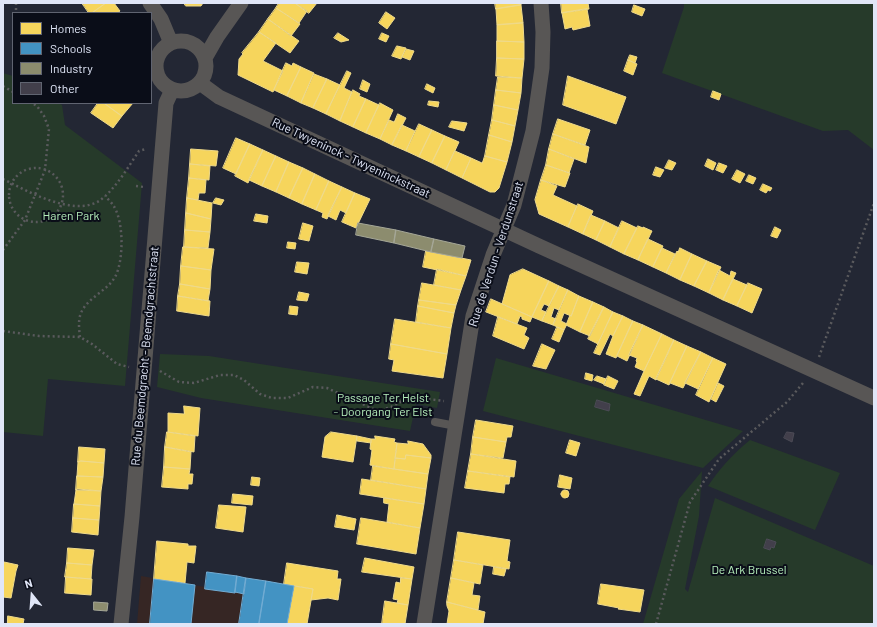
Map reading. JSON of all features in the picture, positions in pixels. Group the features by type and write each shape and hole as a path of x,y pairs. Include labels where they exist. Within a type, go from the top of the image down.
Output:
{"street":[{"path":"150,3 161,19 171,43"},
{"path":"205,58 217,37 241,3"},
{"name":"Rue de Verdun - Verdunstraat","path":"424,624 473,316 493,255 514,204 533,131 542,68 543,32 541,3"},
{"path":"179,41 195,45 205,58 206,69 200,83 190,90 172,90 164,86 159,79 156,67 158,54 164,47 171,43 179,41"},
{"name":"Rue Twyeninck - Twyeninckstraat","path":"200,83 219,97 874,398"},
{"name":"Rue du Beemdgracht - Beemdgrachtstraat","path":"121,624 132,517 166,103 172,90"}],"lane":[{"path":"435,422 456,426"}],"path":[{"path":"16,3 16,12"},
{"path":"3,86 12,91"},
{"path":"3,250 25,220 45,170 49,129 44,116 33,104"},
{"path":"3,179 61,204 74,206 90,205 105,196 139,151 146,149"},
{"path":"37,168 45,170 58,180 62,187 63,196 61,204 57,212 50,218 33,222 25,220 12,208 9,200 11,183 16,176 29,169 37,168"},
{"path":"136,186 144,187"},
{"path":"80,337 79,325 81,312 88,303 111,282 119,265 121,231 119,218 114,206 105,196"},
{"path":"656,624 659,618 690,502 719,458 787,402 814,370 874,203"},
{"path":"3,331 39,336 80,337 92,344 117,364 133,368"},
{"path":"156,370 179,382 194,383 220,375 234,375 244,380 260,394 272,398 288,398 313,387 327,388 378,411 413,397 444,401"}],"shaded area":[{"path":"207,572 266,581 259,624 137,624 141,576 205,587"}],"green space":[{"path":"684,3 874,3 874,150 848,130 823,131 662,73"},
{"name":"Haren Park","path":"3,73 12,76 12,104 62,105 65,125 142,183 125,386 48,379 43,436 3,432"},
{"name":"Passage Ter Helst - Doorgang Ter Elst","path":"160,354 209,356 440,392 437,408 416,404 410,431 201,398 157,387"},
{"path":"496,358 743,431 703,468 483,411"},
{"path":"750,440 840,473 815,530 708,486 727,462"},
{"name":"De Ark Brussel","path":"702,471 699,516 685,589 688,592 715,498 874,566 874,624 643,624 679,499"}],"building: Homes":[{"path":"82,3 106,3 93,12 88,12"},
{"path":"106,3 114,3 120,11 118,12 93,12"},
{"path":"184,3 203,3 201,6 186,6"},
{"path":"279,3 295,3 307,11 299,23 276,8"},
{"path":"295,3 317,3 309,13"},
{"path":"495,3 521,3 521,5 496,9"},
{"path":"561,3 588,3 589,9 562,13"},
{"path":"521,5 523,23 497,25 496,9"},
{"path":"634,5 645,9 642,16 632,12"},
{"path":"276,8 300,24 291,36 268,19"},
{"path":"587,9 590,26 573,30 572,27 565,29 562,13"},
{"path":"386,12 395,18 387,29 379,23"},
{"path":"268,19 299,41 290,53 259,32"},
{"path":"523,23 524,42 497,41 497,25"},
{"path":"259,32 276,43 263,61 283,71 273,92 238,75 239,59"},
{"path":"338,33 349,40 341,42 334,38"},
{"path":"382,33 389,36 386,42 379,39"},
{"path":"497,41 524,42 524,59 497,58"},
{"path":"397,46 406,48 401,59 392,56"},
{"path":"406,49 414,51 410,60 402,57"},
{"path":"630,55 637,57 635,63 628,60"},
{"path":"497,58 524,59 522,78 496,76"},
{"path":"628,60 637,64 633,75 624,71"},
{"path":"286,63 292,66 293,63 301,67 287,96 274,90"},
{"path":"301,67 314,73 301,103 287,96"},
{"path":"347,71 351,73 344,88 352,92 340,121 326,114"},
{"path":"314,74 327,79 313,108 301,103"},
{"path":"568,76 626,97 616,124 563,105"},
{"path":"498,77 522,78 521,93 496,90"},
{"path":"327,79 340,85 326,114 313,108"},
{"path":"363,80 370,84 367,92 360,89"},
{"path":"427,84 435,88 433,93 425,89"},
{"path":"353,90 360,94 359,96 366,99 353,127 340,121"},
{"path":"496,90 521,93 518,110 494,105"},
{"path":"713,91 721,94 719,100 711,97"},
{"path":"366,99 379,105 366,133 353,127"},
{"path":"429,101 439,102 438,107 428,105"},
{"path":"380,103 393,110 380,139 366,133"},
{"path":"97,104 105,104 122,116 113,128 91,113"},
{"path":"105,104 132,104 122,116"},
{"path":"494,105 518,110 515,126 492,120"},
{"path":"398,114 406,118 392,145 380,139 389,120 394,122"},
{"path":"558,119 590,130 585,145 553,134"},
{"path":"492,120 515,126 512,142 489,135"},
{"path":"452,121 467,123 464,131 449,127"},
{"path":"419,124 432,130 419,157 406,151"},
{"path":"402,125 415,131 406,151 392,145"},
{"path":"432,130 445,136 432,163 419,157"},
{"path":"553,134 589,147 586,163 549,149"},
{"path":"489,135 512,142 507,162 485,156"},
{"path":"445,136 459,142 446,170 432,163"},
{"path":"236,138 250,144 236,174 223,168"},
{"path":"250,144 263,150 248,183 235,176"},
{"path":"191,149 218,151 216,166 190,164"},
{"path":"549,149 574,159 569,173 546,165"},
{"path":"263,150 276,156 262,186 249,180"},
{"path":"455,151 471,158 462,178 446,170"},
{"path":"276,156 289,162 276,192 262,186"},
{"path":"485,156 507,162 499,188 495,192 490,192 462,178 471,158 482,163"},
{"path":"708,159 716,163 713,170 705,166"},
{"path":"669,160 676,163 672,170 665,168"},
{"path":"289,162 303,168 289,198 276,192"},
{"path":"719,163 727,166 723,173 716,170"},
{"path":"190,164 210,166 209,180 189,178"},
{"path":"546,165 570,173 565,187 541,180"},
{"path":"656,167 664,170 660,177 653,175"},
{"path":"303,168 315,174 302,204 289,198"},
{"path":"737,170 745,174 740,183 732,179"},
{"path":"315,174 329,181 316,210 302,204"},
{"path":"749,175 756,178 753,184 746,181"},
{"path":"189,178 206,180 205,193 199,193 198,200 187,198"},
{"path":"541,180 557,186 553,195 577,206 568,227 539,214 535,200"},
{"path":"329,181 342,187 327,219 322,217 323,213 316,210"},
{"path":"763,184 772,188 770,191 768,190 766,193 760,190"},
{"path":"342,187 355,193 346,213 340,210 336,220 328,216"},
{"path":"355,193 370,199 356,228 342,222"},
{"path":"187,198 212,203 211,219 186,213"},
{"path":"216,198 224,200 221,205 213,203"},
{"path":"578,204 593,211 583,234 568,227"},
{"path":"186,213 211,219 210,232 185,230"},
{"path":"256,214 268,216 267,223 254,221"},
{"path":"591,215 605,221 596,240 583,234"},
{"path":"605,221 619,228 610,247 596,240"},
{"path":"622,221 637,228 624,254 610,247"},
{"path":"303,223 313,226 309,241 299,239"},
{"path":"638,226 652,231 638,260 624,254"},
{"path":"775,227 781,230 777,238 771,236"},
{"path":"185,230 210,232 208,248 184,247"},
{"path":"648,239 663,246 653,267 638,260"},
{"path":"288,242 296,243 295,249 287,248"},
{"path":"183,247 214,249 211,270 181,266"},
{"path":"662,248 675,254 666,273 653,267"},
{"path":"680,248 692,254 680,280 666,273"},
{"path":"426,251 471,260 466,276 423,267"},
{"path":"692,254 707,261 694,286 680,280"},
{"path":"707,261 721,267 709,293 694,286"},
{"path":"297,262 309,263 307,274 295,272"},
{"path":"181,266 211,270 210,289 180,284"},
{"path":"437,269 466,276 461,290 434,285"},
{"path":"523,269 549,281 532,317 502,304 510,275"},
{"path":"719,270 730,276 731,271 736,273 723,300 709,293"},
{"path":"733,279 747,285 737,306 723,300"},
{"path":"549,281 559,286 549,306 544,304 541,310 546,312 542,321 532,317"},
{"path":"422,283 461,290 456,305 419,300"},
{"path":"748,283 762,289 752,313 737,306"},
{"path":"180,284 210,289 208,301 178,296"},
{"path":"559,286 568,290 559,310 554,308 551,317 556,319 553,325 542,321"},
{"path":"568,290 579,296 571,316 564,313 561,321 567,324 564,330 553,325"},
{"path":"299,292 309,294 307,301 297,300"},
{"path":"178,296 210,301 209,316 177,311"},
{"path":"579,296 593,302 580,332 566,325"},
{"path":"491,299 532,317 530,322 522,319 520,316 517,324 486,312"},
{"path":"419,300 456,305 454,313 418,306"},
{"path":"593,302 604,307 590,336 580,332"},
{"path":"290,306 298,307 297,315 289,314"},
{"path":"418,306 454,313 451,328 416,322"},
{"path":"604,307 613,312 598,344 588,339"},
{"path":"613,312 623,316 613,336 610,334 600,355 594,353"},
{"path":"623,316 633,321 616,358 606,354"},
{"path":"498,317 527,328 524,335 529,338 524,349 493,336"},
{"path":"395,319 451,328 447,354 391,344"},
{"path":"633,321 643,325 627,361 617,356"},
{"path":"643,325 662,334 644,371 635,367 637,358 629,355"},
{"path":"557,327 564,330 559,342 552,339"},
{"path":"662,334 674,340 656,380 649,376 640,396 634,394 644,371"},
{"path":"674,340 687,346 669,385 656,379"},
{"path":"391,344 447,354 443,378 392,371 394,360 389,359"},
{"path":"542,344 555,350 546,369 533,366"},
{"path":"687,346 701,352 683,388 670,383"},
{"path":"701,352 713,358 698,389 685,383"},
{"path":"713,358 726,364 709,402 696,395"},
{"path":"586,373 593,375 592,381 585,379"},
{"path":"597,376 606,379 604,384 594,380"},
{"path":"608,376 618,381 614,389 604,385"},
{"path":"718,383 724,386 716,402 711,399"},
{"path":"184,406 200,408 198,436 168,432 168,413 184,414"},
{"path":"476,420 513,426 511,437 507,437 506,442 473,437"},
{"path":"167,432 195,436 194,452 165,447"},
{"path":"331,432 357,436 353,462 322,457 325,437"},
{"path":"357,436 371,439 371,443 357,441"},
{"path":"375,436 395,439 394,442 397,443 394,469 370,465 372,450 370,449 371,439 375,439"},
{"path":"473,437 506,442 503,458 471,454"},
{"path":"570,440 580,443 576,456 566,453"},
{"path":"408,441 423,444 431,455 431,458 406,455 405,459 395,458 397,443 408,444"},
{"path":"79,447 105,449 104,463 78,462"},
{"path":"165,447 191,452 190,469 164,467"},
{"path":"471,454 516,461 514,477 468,471"},
{"path":"406,455 431,458 428,474 394,469 395,458 405,459"},
{"path":"78,462 104,463 103,477 77,476"},
{"path":"373,466 428,474 426,489 371,480"},
{"path":"164,467 190,469 189,474 193,474 192,484 188,484 188,489 162,487"},
{"path":"468,471 510,477 509,484 505,484 504,493 465,488"},
{"path":"560,475 572,478 570,489 558,487"},
{"path":"77,476 103,477 101,491 76,490"},
{"path":"252,477 260,478 259,486 251,485"},
{"path":"362,479 426,489 424,504 360,494"},
{"path":"76,490 101,491 100,506 74,504"},
{"path":"563,490 567,490 569,494 567,498 563,498 561,496 561,492"},
{"path":"233,494 253,496 252,505 232,503"},
{"path":"384,498 424,504 420,528 387,522 389,504 384,503"},
{"path":"74,504 100,506 99,520 73,518"},
{"path":"219,505 246,507 243,532 216,528"},
{"path":"337,515 356,519 354,530 335,527"},
{"path":"73,518 99,520 98,535 72,532"},
{"path":"361,518 420,528 416,554 357,544"},
{"path":"458,532 510,540 507,561 510,562 509,569 454,560"},
{"path":"157,541 196,546 194,563 187,562 185,583 154,579"},
{"path":"68,548 94,550 92,565 67,563"},
{"path":"365,558 414,567 412,579 362,572"},
{"path":"454,560 483,565 480,584 451,578"},
{"path":"4,562 18,565 11,598 3,597"},
{"path":"67,563 92,565 91,579 65,577"},
{"path":"287,563 338,571 337,579 341,579 338,600 328,598 311,600 313,589 284,584"},
{"path":"494,567 506,569 504,576 493,574"},
{"path":"66,577 92,579 91,595 65,593"},
{"path":"401,578 412,579 408,605 397,603 398,600 393,599 396,582 400,583"},
{"path":"451,578 474,583 472,595 480,596 478,610 447,602"},
{"path":"601,584 644,590 640,612 598,604"},
{"path":"294,586 313,589 307,624 287,624"},
{"path":"385,601 408,605 405,624 382,624"},
{"path":"447,602 485,612 483,624 447,624 449,611"},
{"path":"8,616 24,619 23,624 7,624"}],"building: Schools":[{"path":"207,572 237,576 235,593 205,589"},
{"path":"237,576 246,578 244,594 235,592"},
{"path":"246,578 266,581 259,624 239,624"},
{"path":"154,579 195,585 191,624 150,624"},
{"path":"266,581 294,586 287,624 259,624"}],"building: Industry":[{"path":"358,223 396,230 394,243 356,235"},
{"path":"396,230 434,239 431,252 394,243"},
{"path":"434,239 465,246 462,258 431,252"},
{"path":"94,602 108,603 107,611 94,610"}],"building: Other":[{"path":"597,400 610,404 609,411 595,407"},
{"path":"787,432 794,433 792,442 784,438"},
{"path":"767,539 776,542 774,548 771,547 770,550 764,548"}]}
